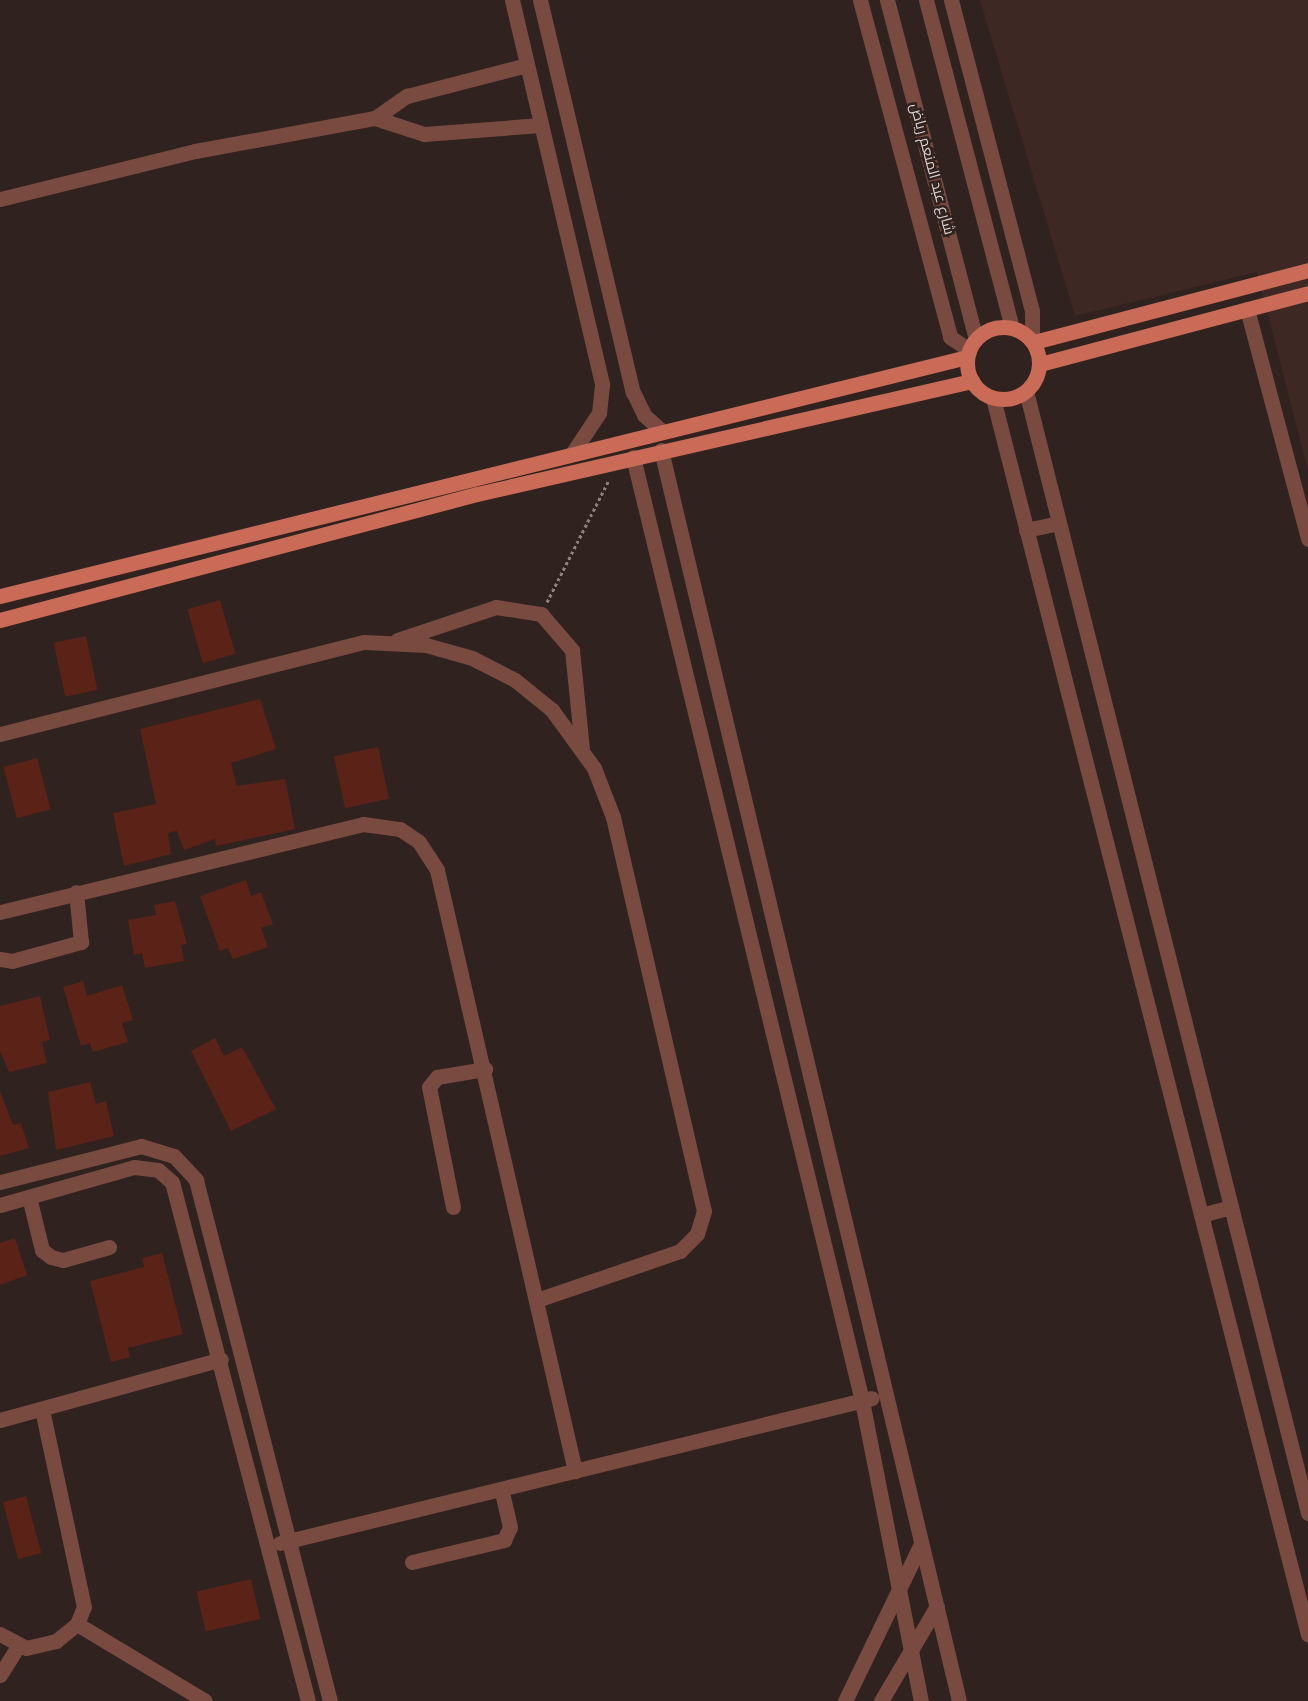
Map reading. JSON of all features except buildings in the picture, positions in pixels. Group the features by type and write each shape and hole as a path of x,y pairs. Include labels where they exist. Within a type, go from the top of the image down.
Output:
{"main road":[{"path":"1033,341 1308,270"},
{"path":"1040,364 1308,293"},
{"path":"0,596 573,452 809,397 971,349 993,328 1012,327 1033,341 1040,364 1026,392 993,398 972,381 971,349"},
{"path":"0,620 477,494 661,450 814,419 972,381"},
{"path":"809,397 814,419"},
{"path":"472,477 477,494"}],"street":[{"path":"512,0 602,385 599,413 573,452"},
{"path":"540,0 630,379 641,409 662,431"},
{"path":"860,0 950,337 971,349"},
{"name":"شارع عبد المنعم رياض","path":"887,0 971,349"},
{"path":"926,0 1012,327"},
{"path":"951,0 1032,310 1033,341"},
{"path":"0,199 195,151 375,118 407,96 527,65"},
{"path":"375,118 424,134 541,125"},
{"path":"1247,309 1308,539"},
{"path":"602,385 630,379"},
{"path":"1026,392 1308,1513"},
{"path":"993,398 1308,1635"},
{"path":"661,450 884,1396 959,1701"},
{"path":"626,458 862,1401 903,1590 911,1653 921,1701"},
{"path":"1026,530 1058,523"},
{"path":"0,735 333,647 390,642 496,607 541,614 573,650 582,747"},
{"path":"390,642 449,651 494,668 552,710 582,747 613,817 704,1211 698,1234 680,1251 537,1300"},
{"path":"0,912 363,824 400,829 427,850 437,870 485,1069 575,1471"},
{"path":"0,959 12,962 81,942 76,892"},
{"path":"453,1207 429,1087 437,1077 485,1069"},
{"path":"0,1182 129,1146 165,1151 190,1171 200,1190 330,1701"},
{"path":"0,1205 134,1167 166,1175 177,1189 308,1701"},
{"path":"29,1197 42,1250 51,1257 63,1260 109,1247"},
{"path":"1201,1215 1231,1207"},
{"path":"0,1420 221,1359"},
{"path":"268,1546 884,1396"},
{"path":"0,1634 18,1646 56,1641 77,1624 84,1588 42,1408"},
{"path":"412,1562 504,1540 510,1527 501,1489"},
{"path":"845,1701 903,1590 921,1544"},
{"path":"881,1701 937,1606"},
{"path":"77,1624 206,1701"},
{"path":"0,1675 18,1646"}],"path":[{"path":"541,614 626,458"}],"shaded area":[{"path":"980,0 1308,0 1308,471 1257,272 1075,316"}]}
